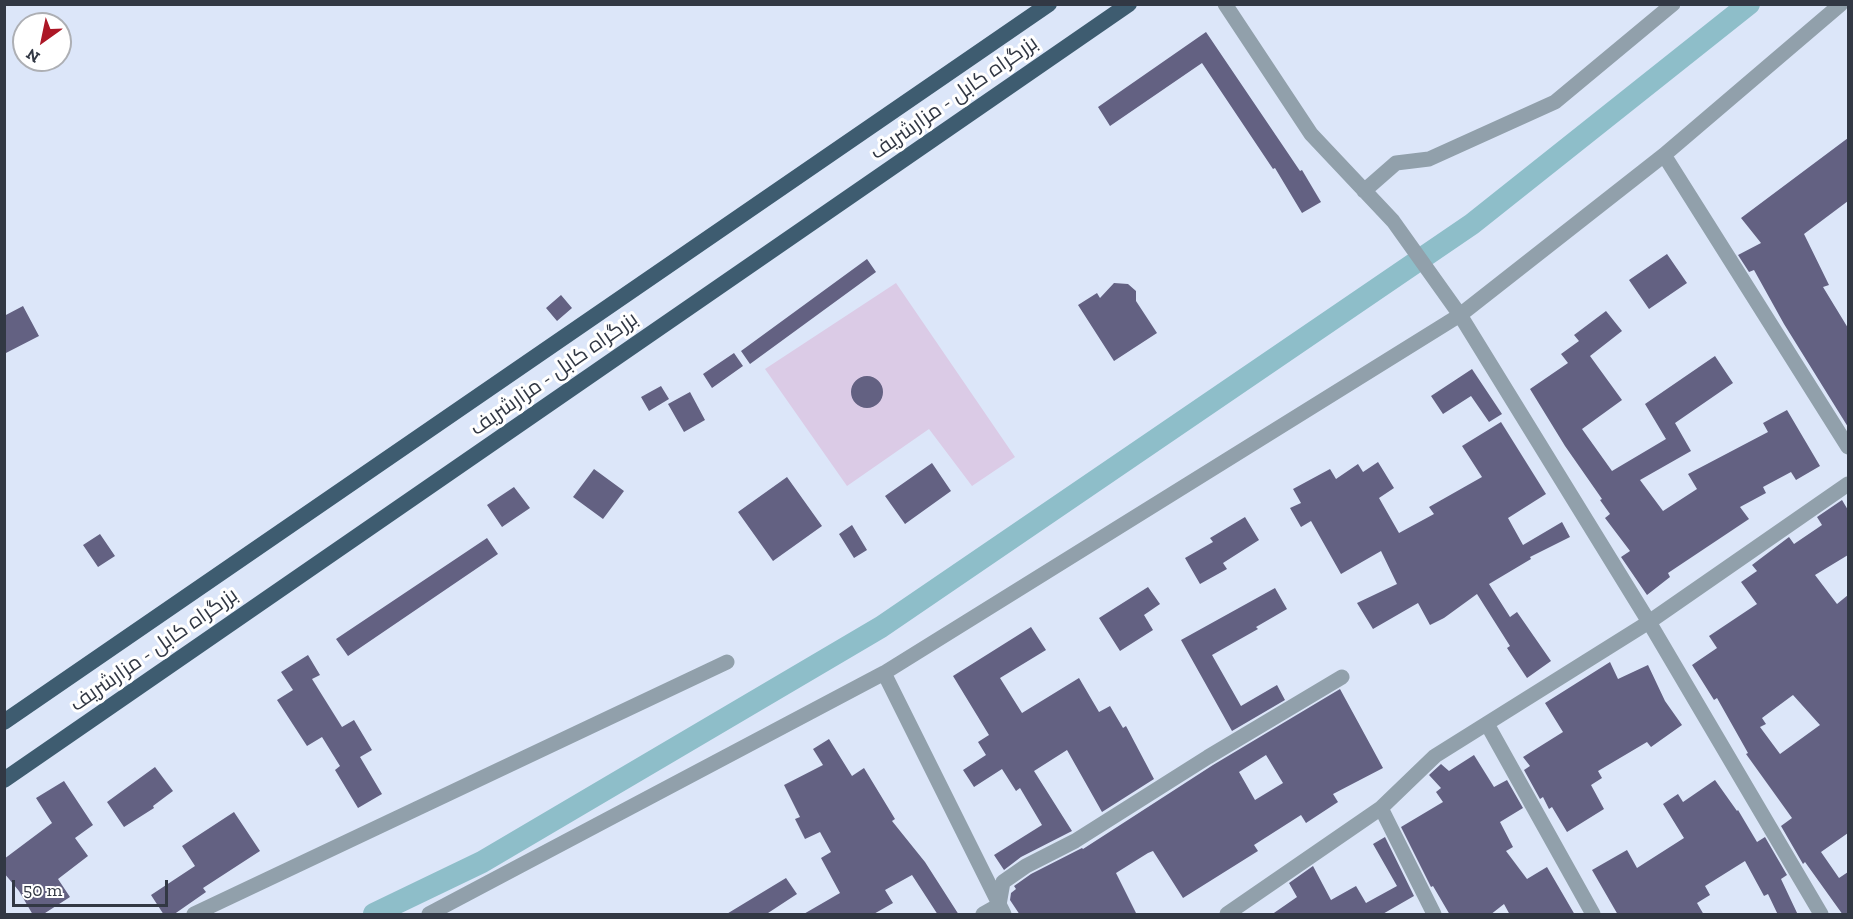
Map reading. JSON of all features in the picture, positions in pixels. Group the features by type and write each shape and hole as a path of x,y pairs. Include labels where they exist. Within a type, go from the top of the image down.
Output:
{"highway":[{"name":"بزرگراه کابل - مزارشریف","path":"4,722 1049,4"},
{"name":"بزرگراه کابل - مزارشریف","path":"4,780 1129,4"}],"street":[{"path":"1225,4 1311,134 1393,221 1460,315 1649,622 1821,915"},
{"path":"1364,191 1396,163 1429,159 1555,102 1673,4"},
{"path":"429,915 884,673 1460,315 1664,155 1840,4"},
{"path":"1664,155 1848,447"},
{"path":"1227,915 1381,808 1435,756 1649,622 1848,484"},
{"path":"194,915 727,662"},
{"path":"884,673 1002,910"},
{"path":"1002,910 1004,882 1026,866 1075,841 1208,757 1342,677"},
{"path":"1487,724 1593,915"},
{"path":"1381,808 1434,915"},
{"path":"983,915 1002,910"}],"shaded area":[{"path":"896,283 1015,457 972,486 929,429 847,486 765,369"}],"building":[{"path":"1206,32 1300,171 1302,170 1321,202 1302,213 1275,168 1273,169 1202,63 1110,126 1098,107"},
{"path":"1848,138 1848,201 1804,234 1829,285 1823,287 1848,328 1848,427 1784,324 1754,270 1749,272 1738,255 1761,243 1741,218"},
{"path":"1667,254 1687,283 1649,309 1629,280"},
{"path":"867,259 876,272 750,364 741,351"},
{"path":"1114,283 1128,284 1136,291 1136,301 1157,333 1114,361 1078,305 1097,293 1100,298"},
{"path":"561,295 572,308 557,321 546,308"},
{"path":"23,306 39,336 4,354 4,316"},
{"path":"1606,311 1622,331 1590,356 1622,400 1582,429 1612,471 1666,439 1645,404 1715,356 1733,383 1675,423 1691,451 1640,480 1663,511 1697,489 1688,474 1768,432 1763,423 1787,410 1820,466 1796,480 1791,472 1763,487 1766,493 1740,507 1749,519 1668,573 1670,577 1647,595 1621,557 1630,551 1605,518 1610,514 1600,500 1602,499 1565,446 1530,389 1568,363 1561,354 1579,341 1574,335"},
{"path":"734,353 743,366 712,388 703,374"},
{"path":"1472,369 1502,414 1489,422 1471,396 1443,414 1431,396"},
{"path":"867,376 878,381 883,392 878,403 867,408 856,403 851,392 856,381"},
{"path":"661,386 669,399 649,411 641,397"},
{"path":"690,392 705,420 684,432 668,404"},
{"path":"1501,422 1546,494 1508,518 1523,545 1562,522 1570,537 1530,557 1531,559 1489,584 1510,617 1517,612 1551,661 1527,678 1507,648 1510,646 1477,594 1444,618 1430,625 1418,603 1373,629 1357,603 1397,584 1381,551 1341,574 1311,521 1301,527 1290,508 1301,503 1293,489 1330,469 1336,479 1358,464 1363,472 1378,462 1394,488 1379,498 1399,533 1434,514 1429,507 1482,477 1462,446"},
{"path":"932,463 951,491 905,524 885,496"},
{"path":"594,469 624,491 603,519 573,497"},
{"path":"787,477 822,526 773,561 738,512"},
{"path":"514,487 530,508 502,527 487,505"},
{"path":"1842,500 1848,510 1848,555 1815,575 1837,604 1848,595 1848,833 1821,852 1839,878 1848,872 1848,915 1843,915 1805,862 1803,864 1781,826 1792,818 1746,754 1748,753 1717,698 1714,700 1692,665 1717,648 1709,636 1757,604 1741,582 1757,571 1752,565 1789,537 1794,544 1822,525 1817,517","holes":["1793,695 1820,725 1780,754 1760,727 1766,724 1762,718"]},
{"path":"1245,517 1259,540 1223,563 1227,569 1200,584 1185,558 1213,542 1210,538"},
{"path":"852,525 867,550 854,558 839,534"},
{"path":"100,534 115,556 98,567 83,545"},
{"path":"487,538 498,554 348,656 336,639"},
{"path":"1148,587 1160,604 1144,615 1153,630 1120,651 1099,618"},
{"path":"1275,588 1287,609 1256,627 1258,629 1212,655 1241,706 1277,685 1285,700 1232,731 1181,640"},
{"path":"1031,627 1046,650 1000,678 1022,713 1079,678 1099,712 1110,706 1123,728 1126,726 1154,779 1102,812 1067,750 1034,771 1072,831 1021,857 1004,870 994,855 1042,825 1020,788 1016,791 1002,769 974,787 963,770 986,755 978,742 989,735 953,676"},
{"path":"308,655 320,675 312,679 342,727 354,720 372,750 360,757 382,794 358,808 335,770 340,766 322,737 307,746 277,700 293,690 281,672"},
{"path":"1610,662 1618,679 1648,665 1665,701 1682,725 1651,747 1647,742 1598,771 1602,778 1591,785 1604,809 1567,832 1552,807 1549,809 1543,797 1540,799 1524,770 1530,766 1523,757 1563,732 1545,703"},
{"path":"1340,689 1383,768 1333,794 1338,802 1306,823 1301,815 1254,845 1258,851 1183,898 1153,851 1116,873 1137,915 1020,915 1010,900 1011,893 1016,889 1014,886 1031,874 1083,849 1213,765","holes":["1266,755 1283,783 1255,800 1239,772"]},
{"path":"829,739 852,776 864,768 895,819 892,821 925,862 959,915 938,915 912,875 885,890 893,903 872,915 802,915 840,893 821,858 831,852 820,832 805,839 795,819 800,817 784,785 823,765 813,749"},
{"path":"1474,755 1494,787 1507,780 1523,808 1500,822 1513,847 1506,851 1527,879 1547,867 1575,915 1510,915 1504,904 1490,915 1450,915 1433,886 1431,887 1401,827 1443,802 1436,792 1441,788 1429,775 1441,764 1449,771"},
{"path":"155,767 173,791 153,806 154,808 124,827 107,802"},
{"path":"1715,780 1738,810 1757,842 1765,837 1787,875 1781,879 1798,915 1778,915 1768,894 1764,896 1745,861 1705,886 1710,895 1697,903 1704,915 1618,915 1592,870 1627,850 1637,868 1684,838 1663,804 1678,794 1683,802"},
{"path":"64,781 93,825 75,838 88,856 58,879 70,897 42,915 33,915 19,891 4,873 4,859 52,823 36,798"},
{"path":"234,812 260,851 203,888 206,892 173,915 164,915 151,895 195,866 182,846"},
{"path":"1385,837 1414,896 1381,915 1271,915 1297,897 1289,883 1313,866 1331,900 1356,886 1366,903 1397,886 1373,844"},
{"path":"786,878 797,894 765,915 725,915"}],"waterway":[{"path":"374,914 482,862 881,627 1472,224 1749,4"}]}
